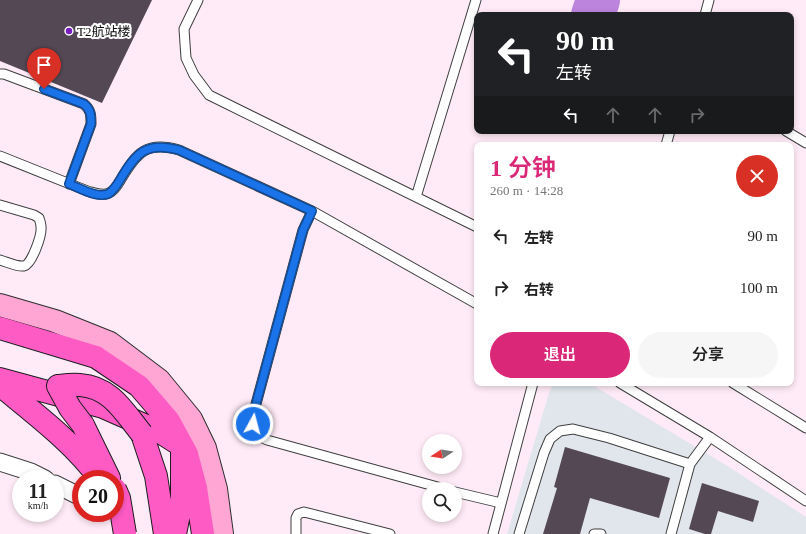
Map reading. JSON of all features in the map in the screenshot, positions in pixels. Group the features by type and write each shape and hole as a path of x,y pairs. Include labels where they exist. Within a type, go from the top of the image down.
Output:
{"main road":[{"path":"0,305 55,321 110,343 159,380 190,419 205,448 216,489 222,534"},
{"path":"0,328 96,357 139,386 169,421 187,454 196,488 203,534"},
{"path":"2,374 103,407 160,432 182,446"},
{"path":"2,374 58,386 81,385 102,390 113,398 142,434 156,476 165,534"},
{"path":"2,374 52,428 94,470"},
{"path":"58,386 70,408 83,425 106,470"},
{"path":"175,534 182,499 182,446"},
{"path":"124,511 131,530"},
{"path":"124,516 131,530"}],"street":[{"path":"0,462 25,470"},
{"path":"123,522 131,530"}],"lane":[{"path":"198,0 184,29 186,58 194,75 209,95 474,226"},
{"path":"416,197 476,0"},
{"path":"705,12 709,0"},
{"path":"0,74 4,74 84,104 89,108 91,124 69,184"},
{"path":"791,134 806,143"},
{"path":"0,156 90,192 108,194 116,187 129,165 139,153 148,149 167,147 179,150 312,211 474,302"},
{"path":"0,205 34,215 39,218 42,228 29,264 19,266 0,260"},
{"path":"312,211 303,230 253,415 255,431 260,437 267,440 422,483"},
{"path":"493,534 532,386"},
{"path":"625,386 710,437 806,501"},
{"path":"738,386 806,428"},
{"path":"519,534 544,453 550,439 560,431 573,429 609,438 690,464"},
{"path":"671,534 690,464 710,437"},
{"path":"462,494 501,503"},
{"path":"296,534 296,518 298,514 304,512 390,534"},
{"path":"594,534 601,534"}],"shaded area":[{"path":"552,386 594,386 726,465 806,517 806,534 507,534"}],"building":[{"name":"T2航站楼","path":"0,0 152,0 102,103 0,61"},
{"path":"565,447 670,478 659,518 590,498 580,534 543,534 557,488 554,487"},
{"path":"702,483 759,501 753,522 718,511 711,534 705,534 689,529"}],"taxiway":[{"path":"594,12 598,0"}],"place":[{"name":"T2航站楼","path":"69,31"}],"route":[{"path":"44,89 84,104 89,108 91,115 91,124 69,184 90,192 108,194 116,187 129,165 139,153 156,147 167,147 179,150 312,211 303,230 253,415 253,424"}]}
